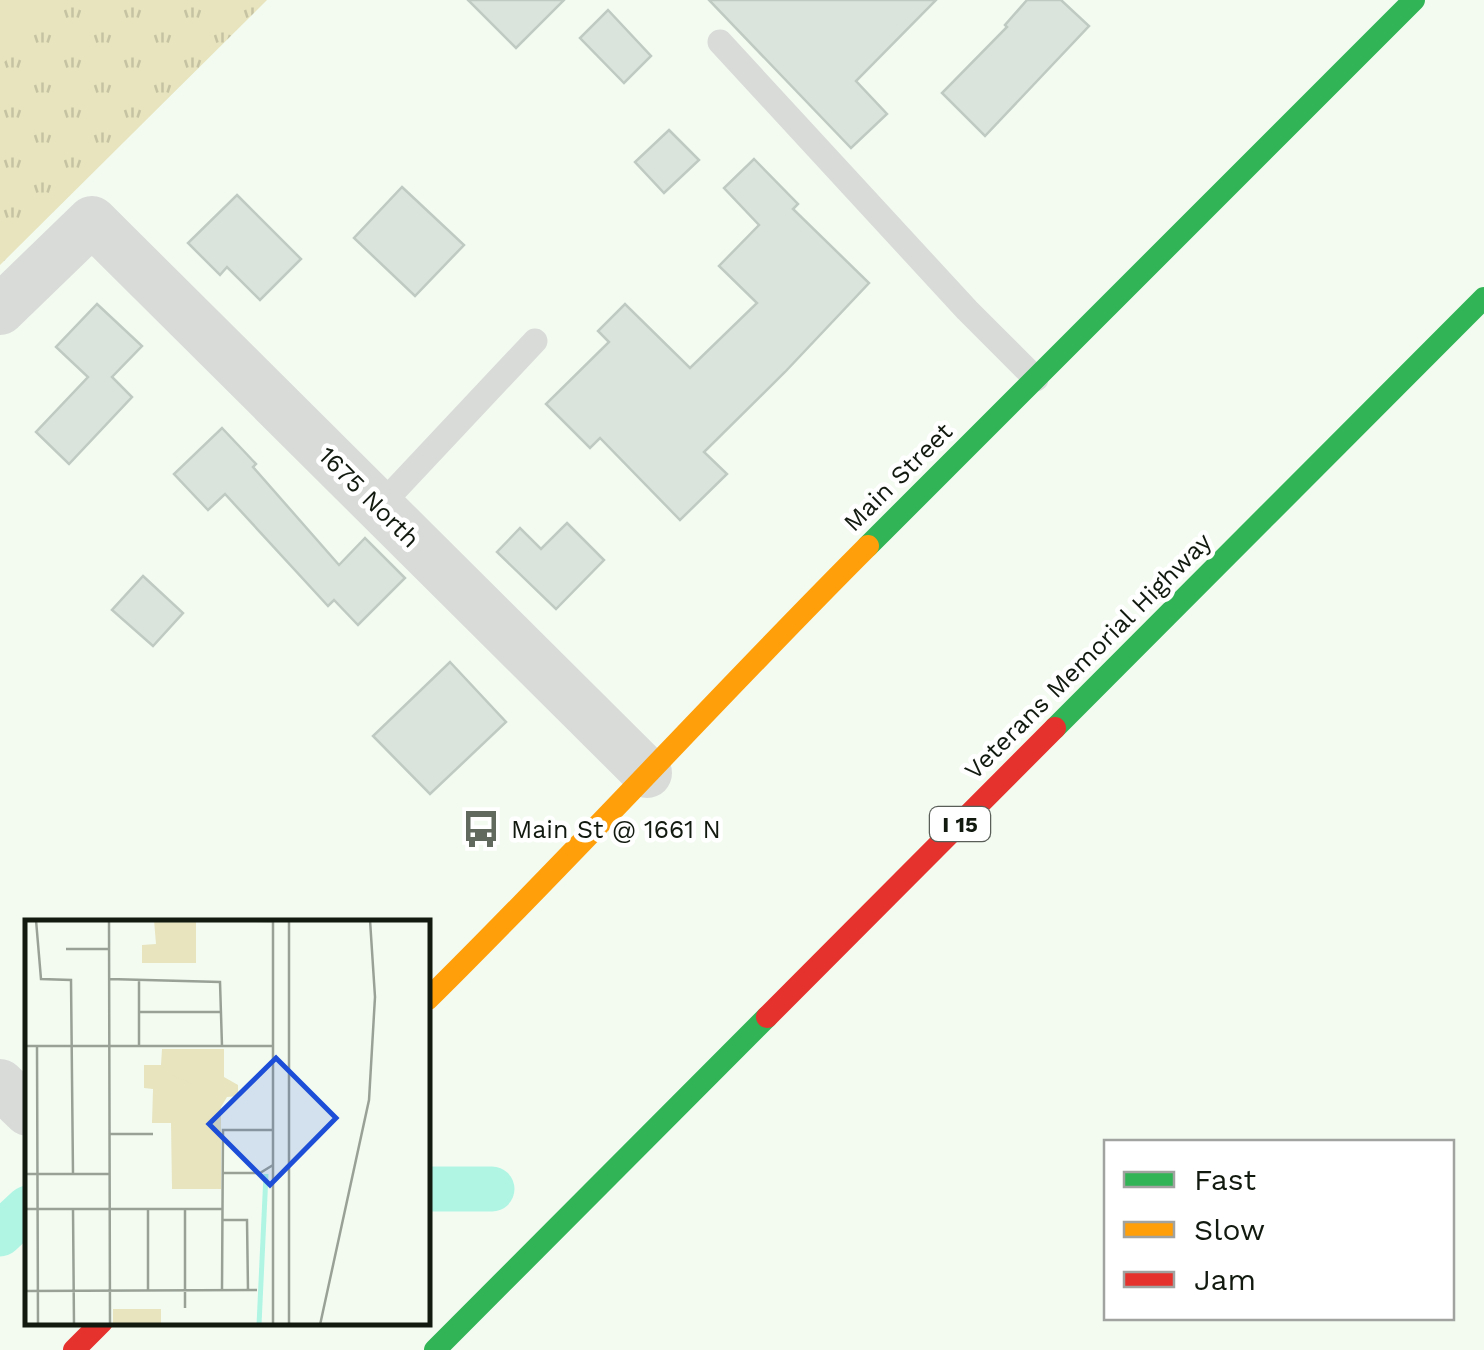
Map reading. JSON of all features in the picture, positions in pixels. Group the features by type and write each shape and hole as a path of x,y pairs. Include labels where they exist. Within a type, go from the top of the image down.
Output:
{"main road":[{"name":"Main Street","path":"430,998 793,621 1414,0"},
{"name":"Veterans Memorial Highway","path":"435,1350 1484,298"},
{"path":"74,1350 99,1325"}],"street":[{"name":"1675 North","path":"0,310 92,221 648,774"},
{"path":"0,1084 25,1108"}],"lane":[{"path":"720,42 967,310 1036,379"},
{"path":"379,507 535,340"}],"green space":[{"path":"0,0 267,0 0,265"},
{"path":"0,0 36,0 53,17 0,66"}],"building":[{"path":"468,0 564,0 516,48"},
{"path":"709,0 936,0 856,81 887,114 851,148"},
{"path":"1027,0 1061,0 1089,26 985,136 942,93 1007,27"},
{"path":"608,10 651,56 624,83 580,38"},
{"path":"669,130 699,160 664,193 635,162"},
{"path":"754,159 798,204 793,209 869,283 704,452 727,474 680,520 600,438 590,448 546,404 609,342 598,331 625,304 690,368 757,303 719,266 759,225 724,188"},
{"path":"402,187 464,245 415,296 354,238"},
{"path":"237,195 301,259 260,300 227,267 220,275 188,243"},
{"path":"97,304 142,346 112,377 132,397 69,464 36,432 88,377 56,347"},
{"path":"222,428 339,565 365,538 405,578 358,625 334,600 328,606 225,494 208,510 174,474"},
{"path":"567,523 604,560 556,609 497,552 520,528 541,549"},
{"path":"143,576 183,613 153,646 112,610"},
{"path":"450,662 506,722 430,794 373,736"}],"waterway":[{"path":"430,1189 492,1189"},
{"path":"0,1234 25,1211"}],"traffic: fast":[{"path":"868,546 1414,0"},
{"path":"1055,728 1484,298"},
{"path":"435,1350 767,1017"}],"traffic: slow":[{"path":"430,997 868,546"}],"traffic: jam":[{"path":"767,1017 1055,728"},
{"path":"74,1350 99,1325"}],"place":[{"name":"Main St @ 1661 N","path":"481,829"}]}
